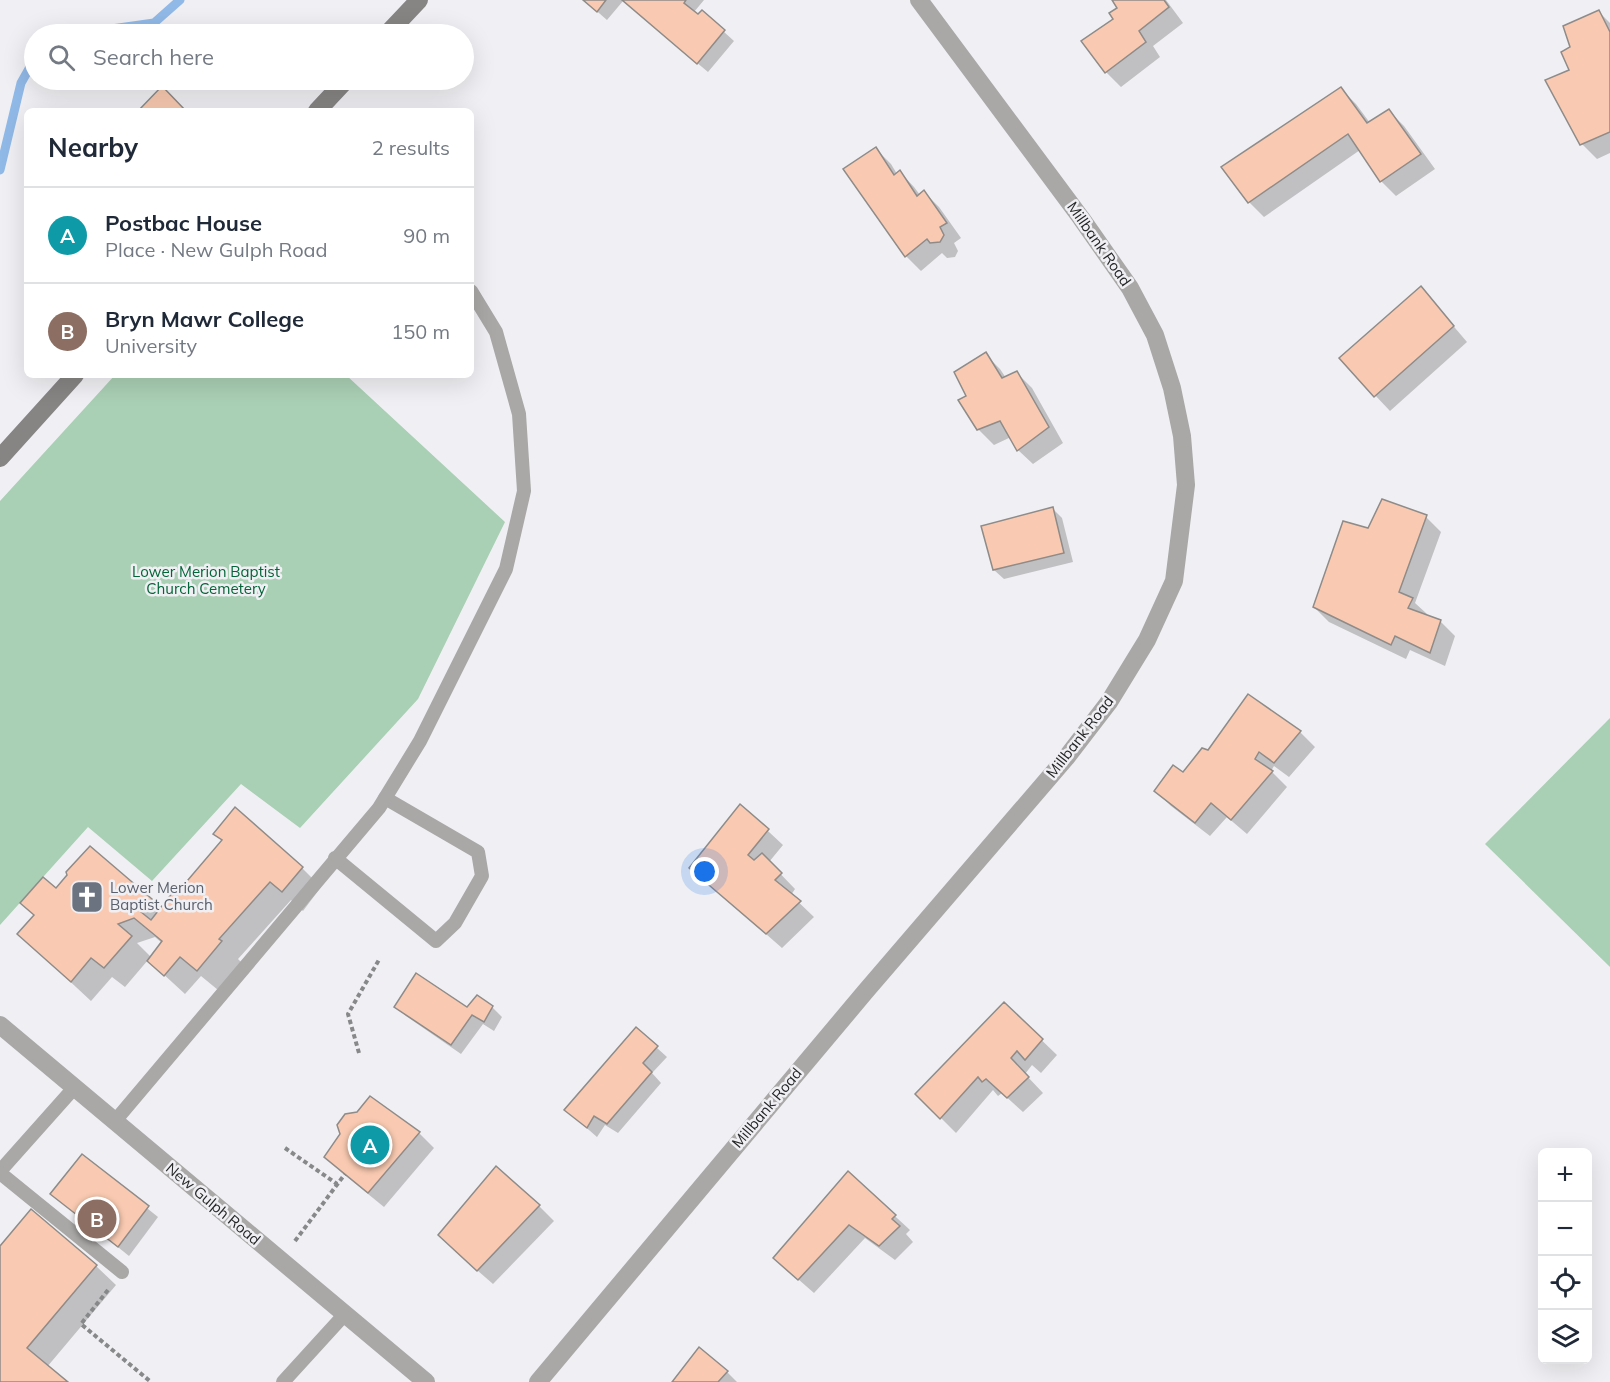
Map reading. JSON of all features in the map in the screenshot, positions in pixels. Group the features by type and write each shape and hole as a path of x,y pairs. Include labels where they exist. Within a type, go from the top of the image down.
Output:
{"street":[{"path":"396,24 419,0"},
{"name":"Millbank Road","path":"538,1382 864,992 1066,758 1109,702 1148,640 1174,581 1186,485 1182,436 1174,397 1155,335 1130,288 1094,236 919,0"},
{"path":"320,108 337,90"},
{"path":"0,458 72,378"},
{"name":"New Gulph Road","path":"0,1025 426,1382"}],"lane":[{"path":"115,1121 385,798 420,741 506,569 524,491 519,414 496,332 474,296"},
{"path":"335,858 436,941 455,923 482,876 478,852 385,798"},
{"path":"74,1088 0,1172 122,1272"},
{"path":"283,1382 345,1314"}],"path":[{"path":"359,1053 348,1014 380,958"},
{"path":"285,1148 337,1184"},
{"path":"281,1261 345,1174"},
{"path":"122,1272 81,1324 151,1382"}],"green space":[{"name":"Lower Merion Baptist Church Cemetery","path":"112,378 349,378 505,522 418,699 300,828 241,784 152,881 88,827 0,925 0,501"},
{"path":"1610,718 1610,967 1485,844"}],"building":[{"path":"583,0 606,0 597,12"},
{"path":"622,0 686,0 684,3 698,14 702,10 725,30 697,64"},
{"path":"1112,0 1164,0 1169,7 1139,31 1146,42 1105,73 1081,41 1113,19 1109,13 1117,8"},
{"path":"1599,10 1610,32 1610,132 1580,145 1545,80 1569,70 1561,52 1570,47 1563,26"},
{"path":"1341,87 1367,123 1389,109 1421,154 1380,182 1348,134 1248,203 1221,167"},
{"path":"158,90 166,90 183,108 141,108"},
{"path":"876,147 894,175 900,170 917,196 924,190 947,223 940,227 944,235 940,242 930,243 927,239 905,257 843,169"},
{"path":"1421,286 1454,326 1374,397 1339,358"},
{"path":"986,352 1002,378 1017,371 1049,427 1017,451 1000,421 977,430 958,400 966,396 954,372"},
{"path":"1382,499 1427,515 1399,592 1413,598 1408,608 1441,620 1430,653 1395,636 1391,645 1313,607 1343,521 1368,528"},
{"path":"1053,507 1064,553 993,570 981,526"},
{"path":"1248,694 1301,731 1274,763 1259,752 1255,759 1273,771 1231,820 1211,803 1195,823 1154,791 1173,765 1183,772 1202,748 1208,750"},
{"path":"740,804 769,829 748,855 754,860 762,853 782,873 775,880 801,901 766,934 689,868"},
{"name":"Lower Merion Baptist Church","path":"235,807 303,867 282,892 270,882 219,939 222,941 197,971 180,957 164,976 147,961 162,941 134,918 118,924 132,936 104,968 91,958 71,982 17,934 34,915 20,903 43,877 56,888 67,875 66,872 90,846 152,899 141,912 151,920 173,892 176,894 222,840 213,834"},
{"path":"416,973 467,1007 477,995 493,1006 484,1022 472,1015 451,1045 394,1007"},
{"path":"1004,1002 1043,1039 1025,1060 1017,1051 1011,1058 1029,1077 1007,1098 986,1079 982,1082 978,1077 940,1119 915,1094"},
{"path":"636,1027 658,1046 643,1063 652,1072 607,1124 594,1116 587,1128 564,1110"},
{"path":"370,1096 420,1132 368,1193 324,1157 340,1134 337,1125 345,1114 357,1112"},
{"path":"82,1154 149,1206 118,1247 50,1194"},
{"path":"496,1166 540,1205 477,1271 438,1235"},
{"path":"848,1171 896,1215 892,1219 900,1226 879,1246 849,1225 798,1280 773,1258"},
{"path":"31,1209 97,1265 27,1348 68,1382 0,1382 0,1246"},
{"path":"699,1347 728,1371 718,1382 672,1382"}],"waterway":[{"path":"147,24 154,23 180,0"},
{"path":"0,170 24,78"}],"place":[{"name":"Lower Merion Baptist Church","path":"87,897"},
{"name":"Postbac House","path":"370,1145"},
{"name":"Bryn Mawr College","path":"97,1219"}]}
